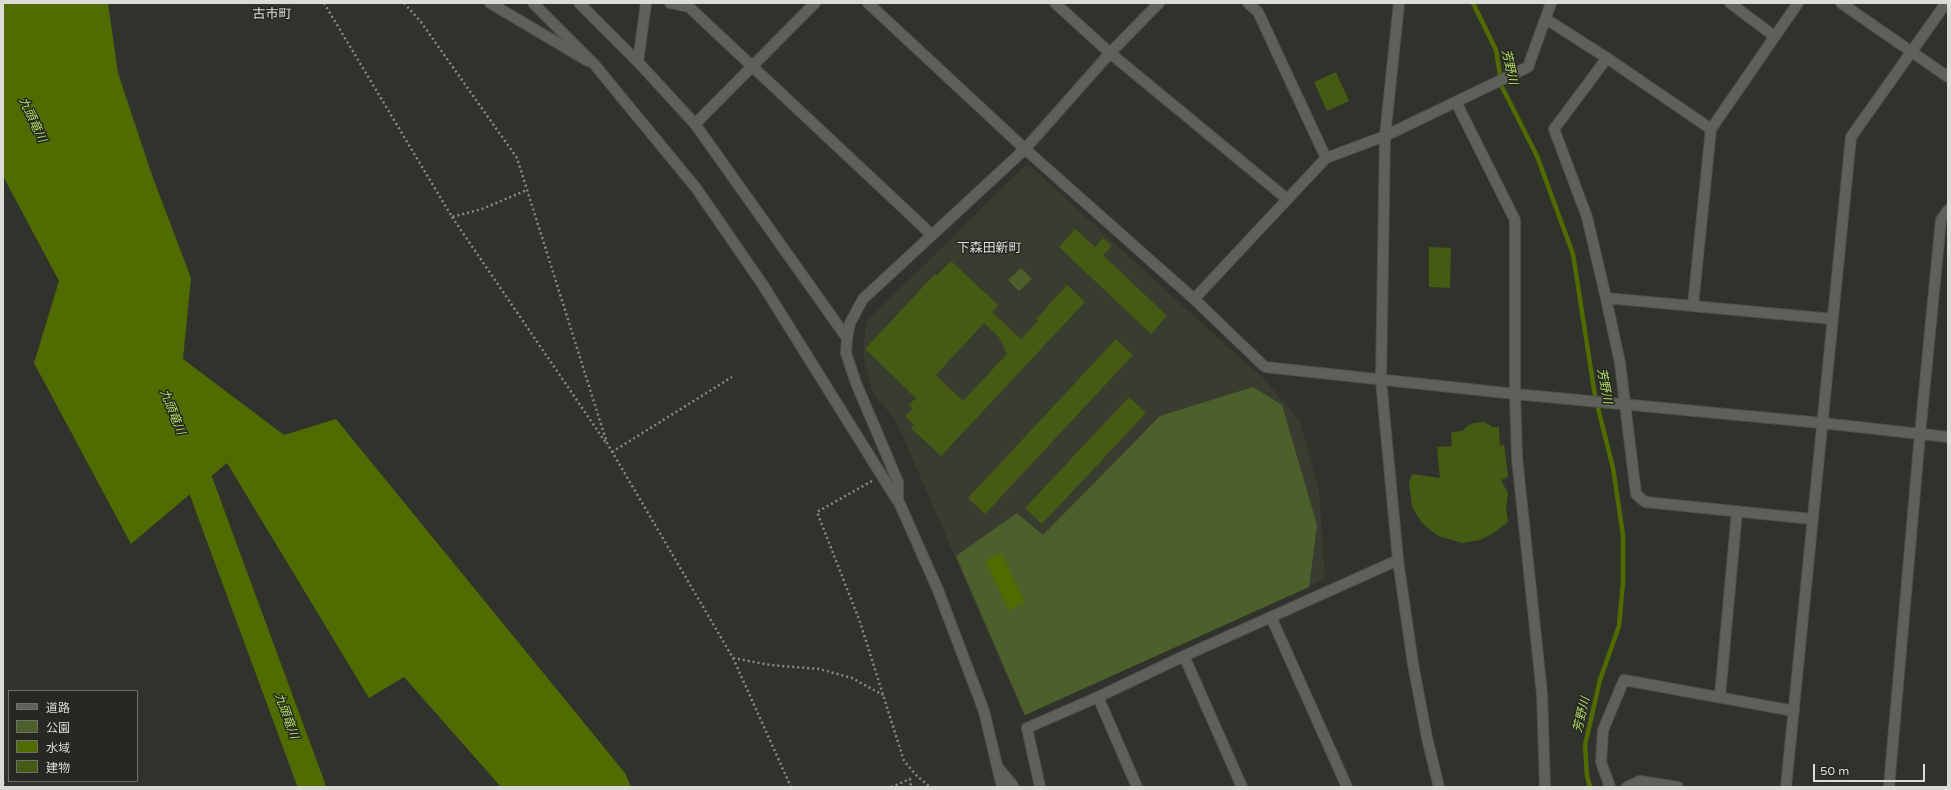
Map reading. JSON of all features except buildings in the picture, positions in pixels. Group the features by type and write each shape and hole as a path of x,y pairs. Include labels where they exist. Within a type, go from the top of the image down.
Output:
{"street":[{"path":"490,3 594,64"},
{"path":"533,3 594,64 696,188 763,286 898,500 938,590 964,654 984,711 1002,787"},
{"path":"579,3 638,62 695,124 847,338"},
{"path":"638,62 646,3"},
{"path":"670,3 689,7 932,235"},
{"path":"695,124 815,3"},
{"path":"868,3 1025,149 1194,299 1265,367 1515,394 1822,423 1948,437"},
{"path":"1055,3 1110,53 1287,199"},
{"path":"898,500 898,482 856,383 846,353 850,323 863,299 1025,149 1110,53 1159,3"},
{"path":"1248,3 1258,12 1326,158"},
{"path":"1399,3 1385,136 1381,380 1391,503 1398,560 1416,678 1427,738 1439,787"},
{"path":"1194,299 1326,158 1385,136 1528,67 1551,3"},
{"path":"1730,3 1774,36"},
{"path":"1693,305 1711,130 1798,3"},
{"path":"1841,3 1948,77"},
{"path":"1786,787 1851,137 1946,3"},
{"path":"1546,19 1607,58 1711,130"},
{"path":"1607,58 1554,129 1587,217 1606,298 1620,363 1636,494 1645,502 1812,519"},
{"path":"1456,102 1515,220 1515,394 1517,458 1542,694 1545,787"},
{"path":"1889,787 1920,434 1941,220 1948,210"},
{"path":"1606,298 1833,319"},
{"path":"1720,696 1737,511"},
{"path":"1040,787 1027,728 1398,560"},
{"path":"1271,617 1347,787"},
{"path":"1184,656 1242,787"},
{"path":"1610,787 1601,762 1602,730 1624,680 1720,696 1794,711"},
{"path":"1098,697 1137,787"},
{"path":"997,766 1014,787"},
{"path":"1627,787 1640,781 1678,787"}],"path":[{"path":"324,3 452,217 612,452"},
{"path":"404,3 421,22 517,158 584,375 607,443 733,658 791,787"},
{"path":"452,217 482,209 527,190"},
{"path":"612,452 732,377"},
{"path":"882,475 817,512 860,622 904,761 917,776 930,787"},
{"path":"733,658 770,665 819,669 852,678 883,695"},
{"path":"890,787 910,779 911,787"},
{"path":"3,782 6,787"}],"shaded area":[{"path":"1030,166 1254,371 1258,372 1300,421 1319,491 1325,579 1024,716 897,423 872,391 863,354 866,322 1024,167"}],"green space":[{"path":"1021,268 1032,279 1019,291 1008,280"},
{"path":"1253,387 1282,405 1317,525 1309,587 1025,715 956,556 1017,513 1043,535 1160,416"}],"water":[{"path":"3,3 108,3 118,73 153,178 191,278 183,359 284,435 336,419 625,773 631,787 501,787 404,677 369,698 227,463 131,544 34,363 59,281 3,176"},
{"path":"1001,553 1025,602 1009,610 985,561"}],"waterway":[{"name":"芳野川","path":"1473,3 1496,50 1502,87 1537,156 1573,254 1595,396 1613,468 1623,535 1623,583 1619,626 1600,680 1585,745 1587,776 1590,787"},
{"name":"九頭竜川","path":"188,451 312,787"}],"district":[{"name":"古市町","path":"272,15"},
{"name":"下森田新町","path":"989,249"}]}
